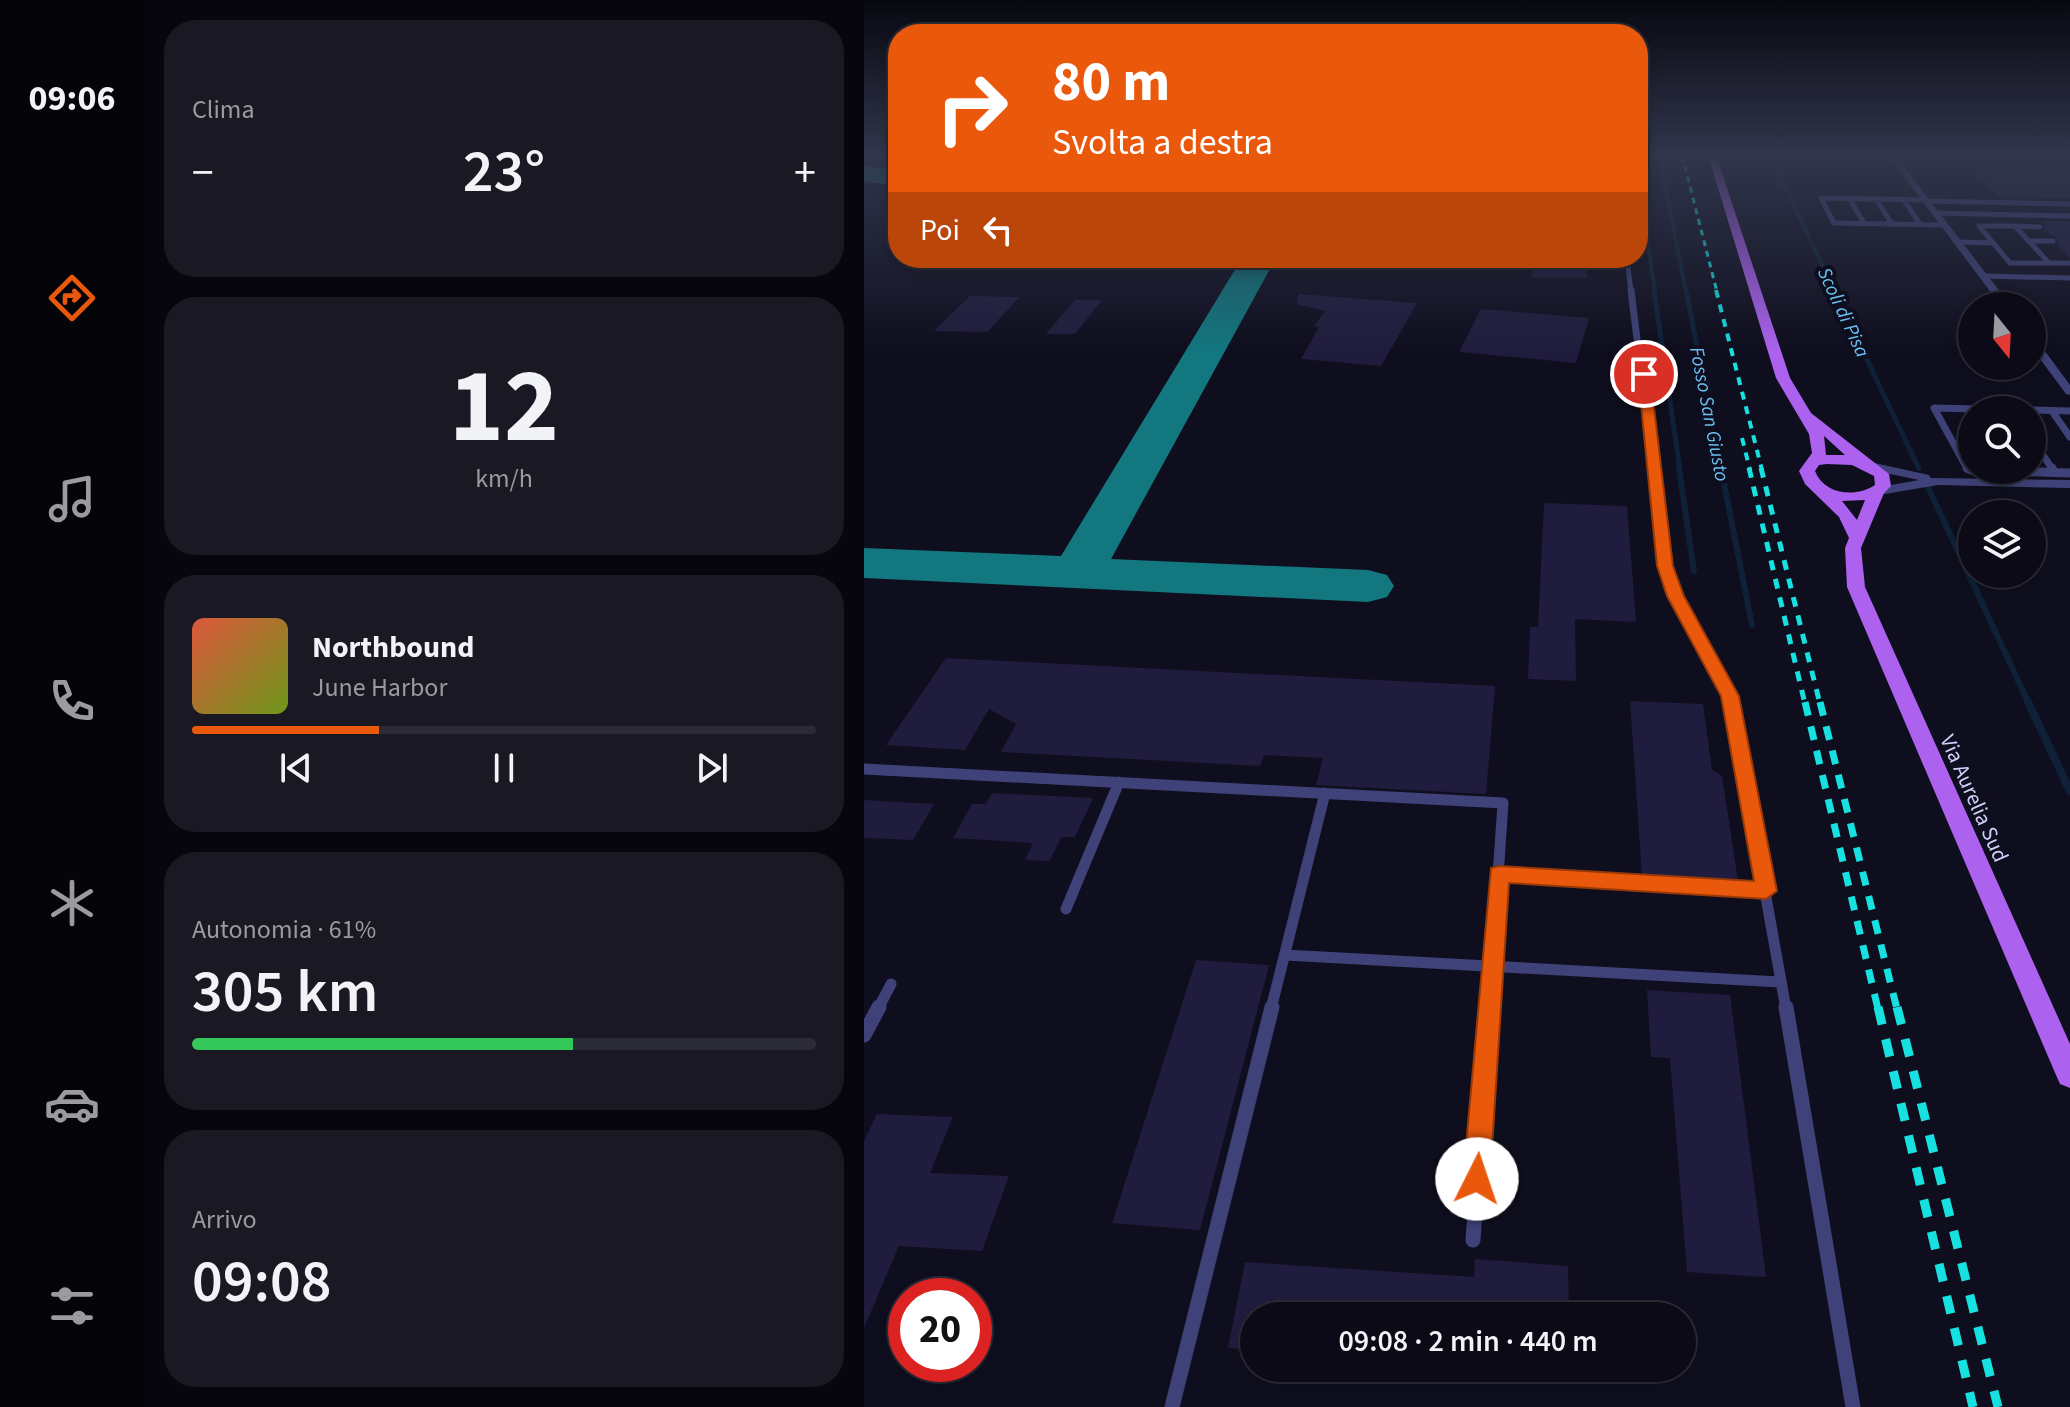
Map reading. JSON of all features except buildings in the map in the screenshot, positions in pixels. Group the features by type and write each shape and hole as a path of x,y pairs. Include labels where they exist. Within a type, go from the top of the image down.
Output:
{"main road":[{"path":"1733,221 1783,378 1804,412 1820,448 1807,476 1846,515 1856,536"},
{"path":"1804,412 1884,480 1856,536"},
{"path":"1811,464 1832,458 1867,465"},
{"path":"1818,487 1845,496 1877,492"},
{"name":"Via Aurelia Sud","path":"1856,536 1854,577 1874,633 2070,1075"}],"street":[{"path":"1941,221 1996,292"},
{"path":"2046,360 2070,392"},
{"path":"1867,465 1938,481 2070,484"},
{"path":"1877,492 1938,481"}],"lane":[{"path":"1833,221 1944,225"},
{"path":"1918,221 1920,224"},
{"path":"2040,227 1979,226 2010,263 2070,263"},
{"path":"2015,226 2049,263"},
{"path":"2028,241 2053,241"},
{"path":"1958,242 1994,243"},
{"path":"2034,248 2059,248"},
{"path":"1628,268 1631,315 1644,374 1665,566 1676,596 1730,696 1853,1407"},
{"path":"1984,276 2070,278"},
{"path":"1958,409 1934,408 1958,452"},
{"path":"2046,411 2070,411"},
{"path":"2052,411 2070,437"},
{"path":"2046,460 2054,472"},
{"path":"2046,472 2070,473"},
{"path":"864,769 1503,803 1473,1240"},
{"path":"1066,909 1119,782"},
{"path":"1172,1407 1325,793"},
{"path":"1499,874 1766,891"},
{"path":"1285,955 1781,982"},
{"path":"864,1035 891,984"}],"waterway":[{"name":"Fosso San Giusto","path":"1672,221 1686,292"},
{"name":"Scoli di Pisa","path":"1801,221 1835,292"},
{"path":"1648,244 1655,292"},
{"path":"1654,290 1680,470"},
{"name":"Fosso San Giusto","path":"1686,290 1721,470"},
{"name":"Scoli di Pisa","path":"1834,290 1919,469"},
{"path":"1679,468 1694,571"},
{"name":"Fosso San Giusto","path":"1721,468 1752,625"},
{"path":"1928,487 2029,704"},
{"path":"2028,702 2070,791"}],"taxiway":[{"path":"1077,573 1253,268"},
{"path":"864,563 1077,573"},
{"path":"1077,573 1368,586"}],"railway":[{"path":"1699,221 1717,292"},
{"path":"1716,290 1762,470"},
{"path":"1742,438 1750,470"},
{"path":"1749,468 1805,704"},
{"path":"1761,468 1820,704"},
{"path":"1805,702 1878,1009"},
{"path":"1820,702 1897,1009"},
{"path":"1878,1007 1973,1407"},
{"path":"1897,1007 1998,1407"}],"route":[{"path":"1477,1179 1499,874 1766,891 1730,696 1681,608 1665,566 1644,374"}]}
